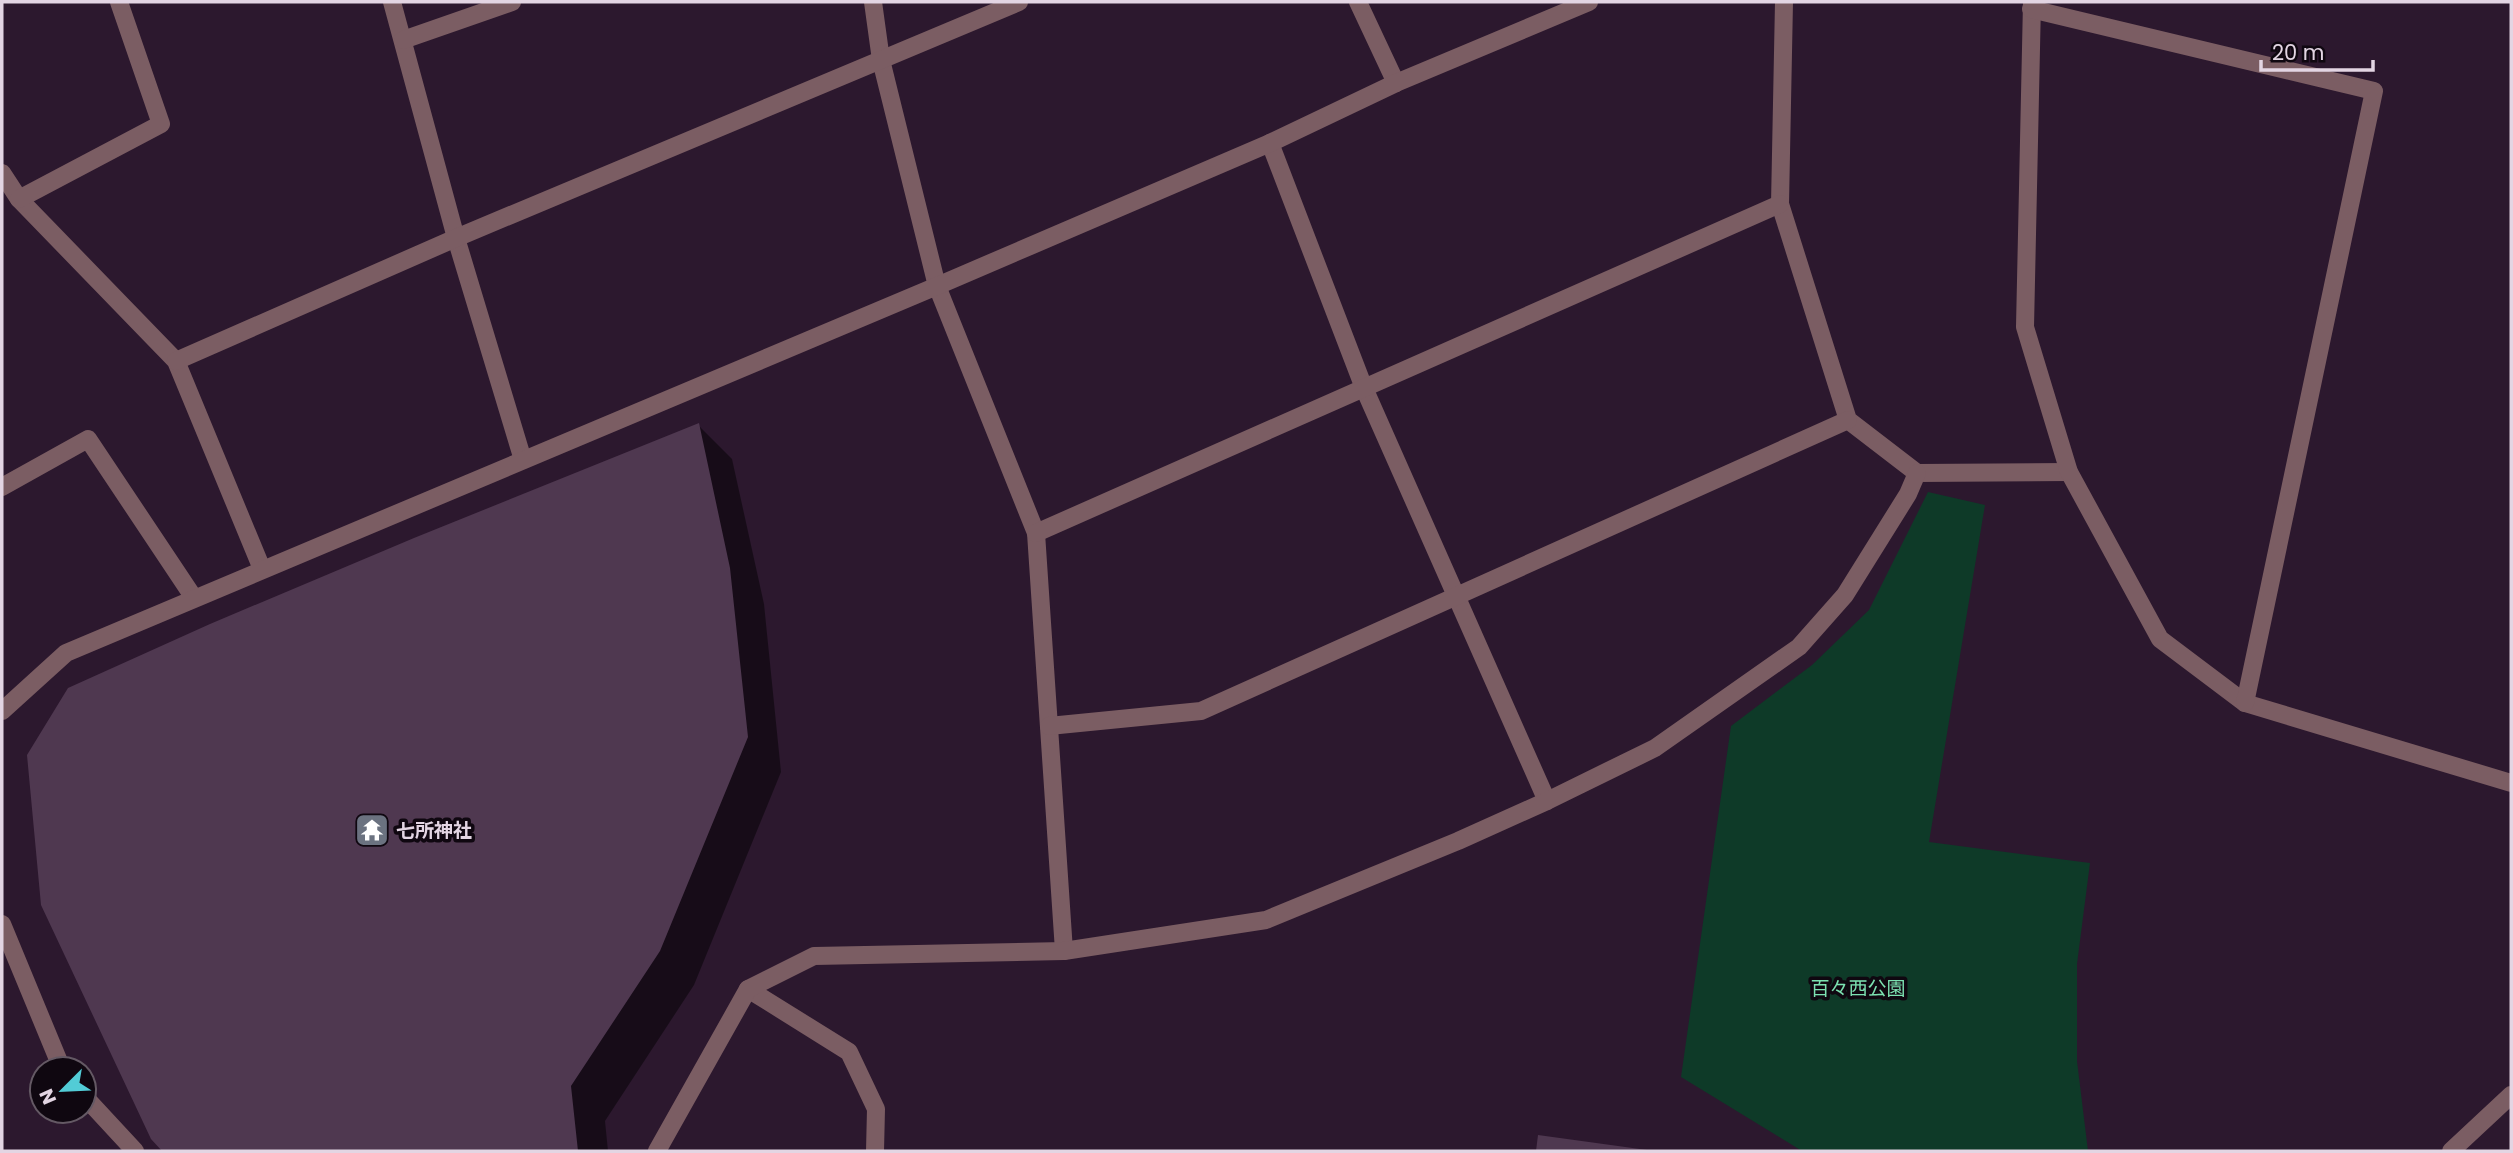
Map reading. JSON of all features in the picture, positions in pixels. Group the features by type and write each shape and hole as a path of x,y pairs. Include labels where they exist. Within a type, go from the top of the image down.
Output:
{"street":[{"path":"19,200 161,124 119,2"},
{"path":"392,2 456,238 523,460"},
{"path":"403,40 512,2"},
{"path":"873,2 881,60 937,286 1036,533 1064,951"},
{"path":"176,361 456,238 1019,2"},
{"path":"1359,2 1396,83"},
{"path":"2,712 66,653 937,286 1269,143 1396,83 1589,2"},
{"path":"1784,2 1780,204 1848,420 1917,473 2069,472"},
{"path":"2245,704 2374,91 2031,6 2025,327 2069,472 2160,639 2245,704 2511,783"},
{"path":"1269,143 1364,388 1547,802"},
{"path":"2,173 19,200 176,361 262,569"},
{"path":"1036,533 1780,204"},
{"path":"1049,726 1201,711 1848,420"},
{"path":"2,487 88,439 194,598"},
{"path":"657,1151 748,989 814,956 1064,951 1266,920 1547,802 1655,748 1799,647 1845,595 1908,494 1917,473"},
{"path":"2,923 56,1055"},
{"path":"748,989 849,1052 876,1109 875,1151"},
{"path":"2451,1151 2511,1095"},
{"path":"98,1111 135,1151"}],"green space":[{"name":"百々西公園","path":"1928,492 1985,505 1929,842 2090,863 2077,964 2077,1061 2088,1151 1802,1151 1681,1077 1731,726 1812,665 1869,610"}],"building":[{"name":"七所神社","path":"699,423 730,568 748,737 660,951 571,1086 578,1151 162,1151 151,1139 41,905 27,755 68,688 210,624 414,538"},
{"path":"1538,1135 1647,1150 1647,1151 1536,1151"}],"place":[{"name":"七所神社","path":"372,830"}]}
